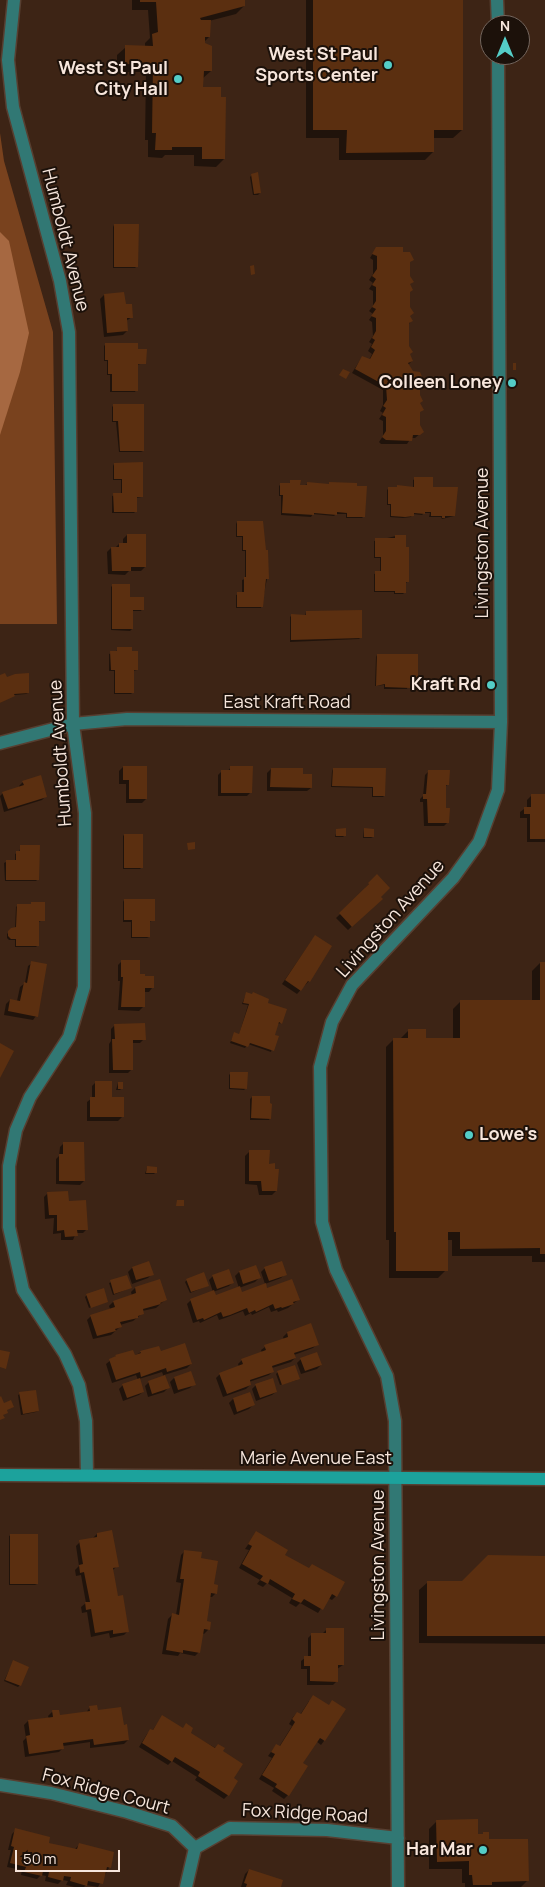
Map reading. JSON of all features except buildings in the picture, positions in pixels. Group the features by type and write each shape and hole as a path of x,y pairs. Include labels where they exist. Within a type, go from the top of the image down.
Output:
{"street":[{"name":"Humboldt Avenue","path":"14,0 8,60 13,107 60,281 69,332 73,724 85,813 84,986 69,1037 30,1096 16,1130 9,1166 9,1228 23,1290 65,1354 78,1385 86,1420 87,1475"},
{"path":"498,0 498,15"},
{"name":"Livingston Avenue","path":"398,1887 395,1421 387,1376 336,1270 322,1222 320,1066 332,1022 352,985 453,878 479,842 498,790 501,722 498,65"},
{"name":"East Kraft Road","path":"0,743 73,724 127,719 501,722"},
{"name":"Marie Avenue East","path":"0,1475 545,1479"},
{"name":"Fox Ridge Court","path":"0,1785 51,1793 127,1812 172,1826 195,1848"},
{"name":"Fox Ridge Road","path":"195,1848 230,1828 327,1830 398,1838"},
{"path":"186,1887 195,1848"}],"shaded area":[{"path":"0,133 4,161 53,332 57,624 0,624"},
{"path":"0,232 9,241 29,333 20,372 0,435"}],"place":[{"name":"West St Paul Sports Center","path":"388,65"},
{"name":"West St Paul City Hall","path":"178,79"},
{"name":"Colleen Loney","path":"512,383"},
{"name":"Kraft Rd","path":"491,685"},
{"name":"Lowe's","path":"469,1135"},
{"name":"Har Mar","path":"483,1850"}]}
